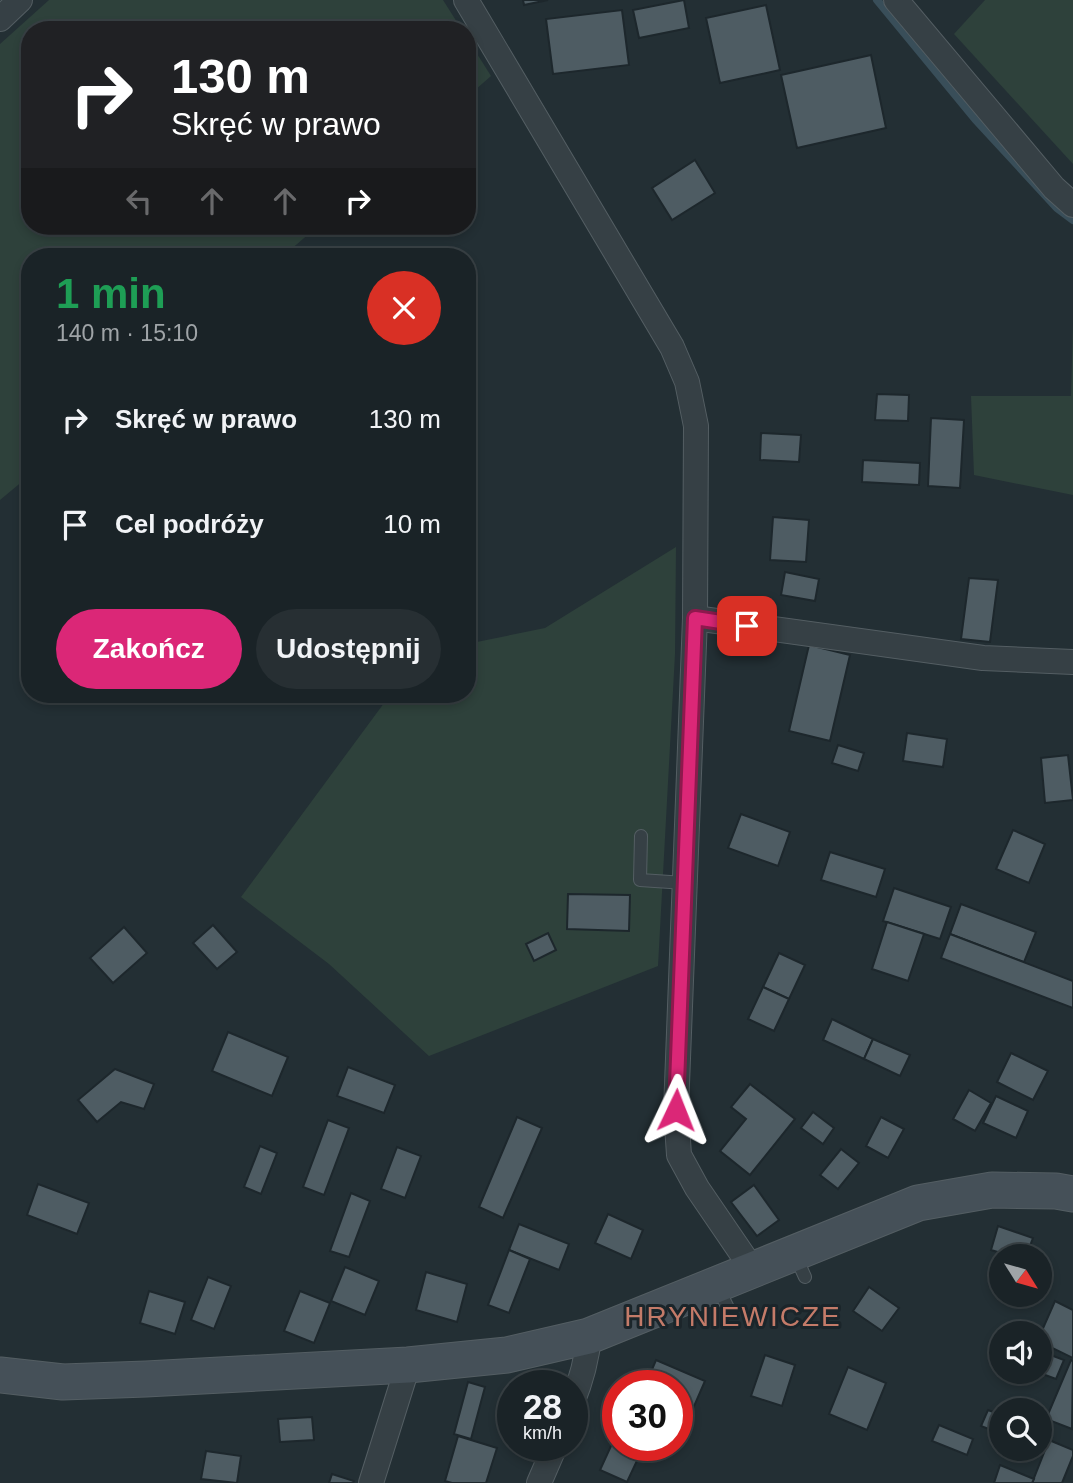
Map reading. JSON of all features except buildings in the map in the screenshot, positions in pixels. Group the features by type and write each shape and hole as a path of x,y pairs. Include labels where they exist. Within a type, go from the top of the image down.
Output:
{"street":[{"path":"0,19 20,0"},
{"path":"466,0 673,347 687,382 696,426 695,618 676,1110 679,1155 697,1188 753,1270"},
{"path":"896,0 1054,188 1073,205"},
{"path":"695,618 983,658 1073,662"},
{"path":"0,1375 75,1381 408,1365 507,1355 589,1336 722,1296 753,1270 799,1265 918,1203 992,1190 1056,1191 1073,1194"},
{"path":"583,1370 589,1336"},
{"path":"371,1483 408,1365"},
{"path":"539,1483 549,1461"}],"lane":[{"path":"641,836 640,880 685,883"}],"green space":[{"path":"49,0 443,0 456,21 26,21"},
{"path":"985,0 1073,0 1073,164 954,34"},
{"path":"21,25 21,235 308,235 292,248 21,248 21,482 0,500 0,44"},
{"path":"476,52 491,76 476,89"},
{"path":"1073,323 1073,495 974,475 971,396 1071,396"},
{"path":"676,547 675,654 658,966 429,1056 329,964 241,897 384,703 476,703 476,642 545,628"}],"waterway":[{"path":"877,0 975,119 1057,208 1073,220"}],"district":[{"name":"HRYNIEWICZE","path":"733,1316"}],"route":[{"path":"676,1110 695,618 747,626"}]}
